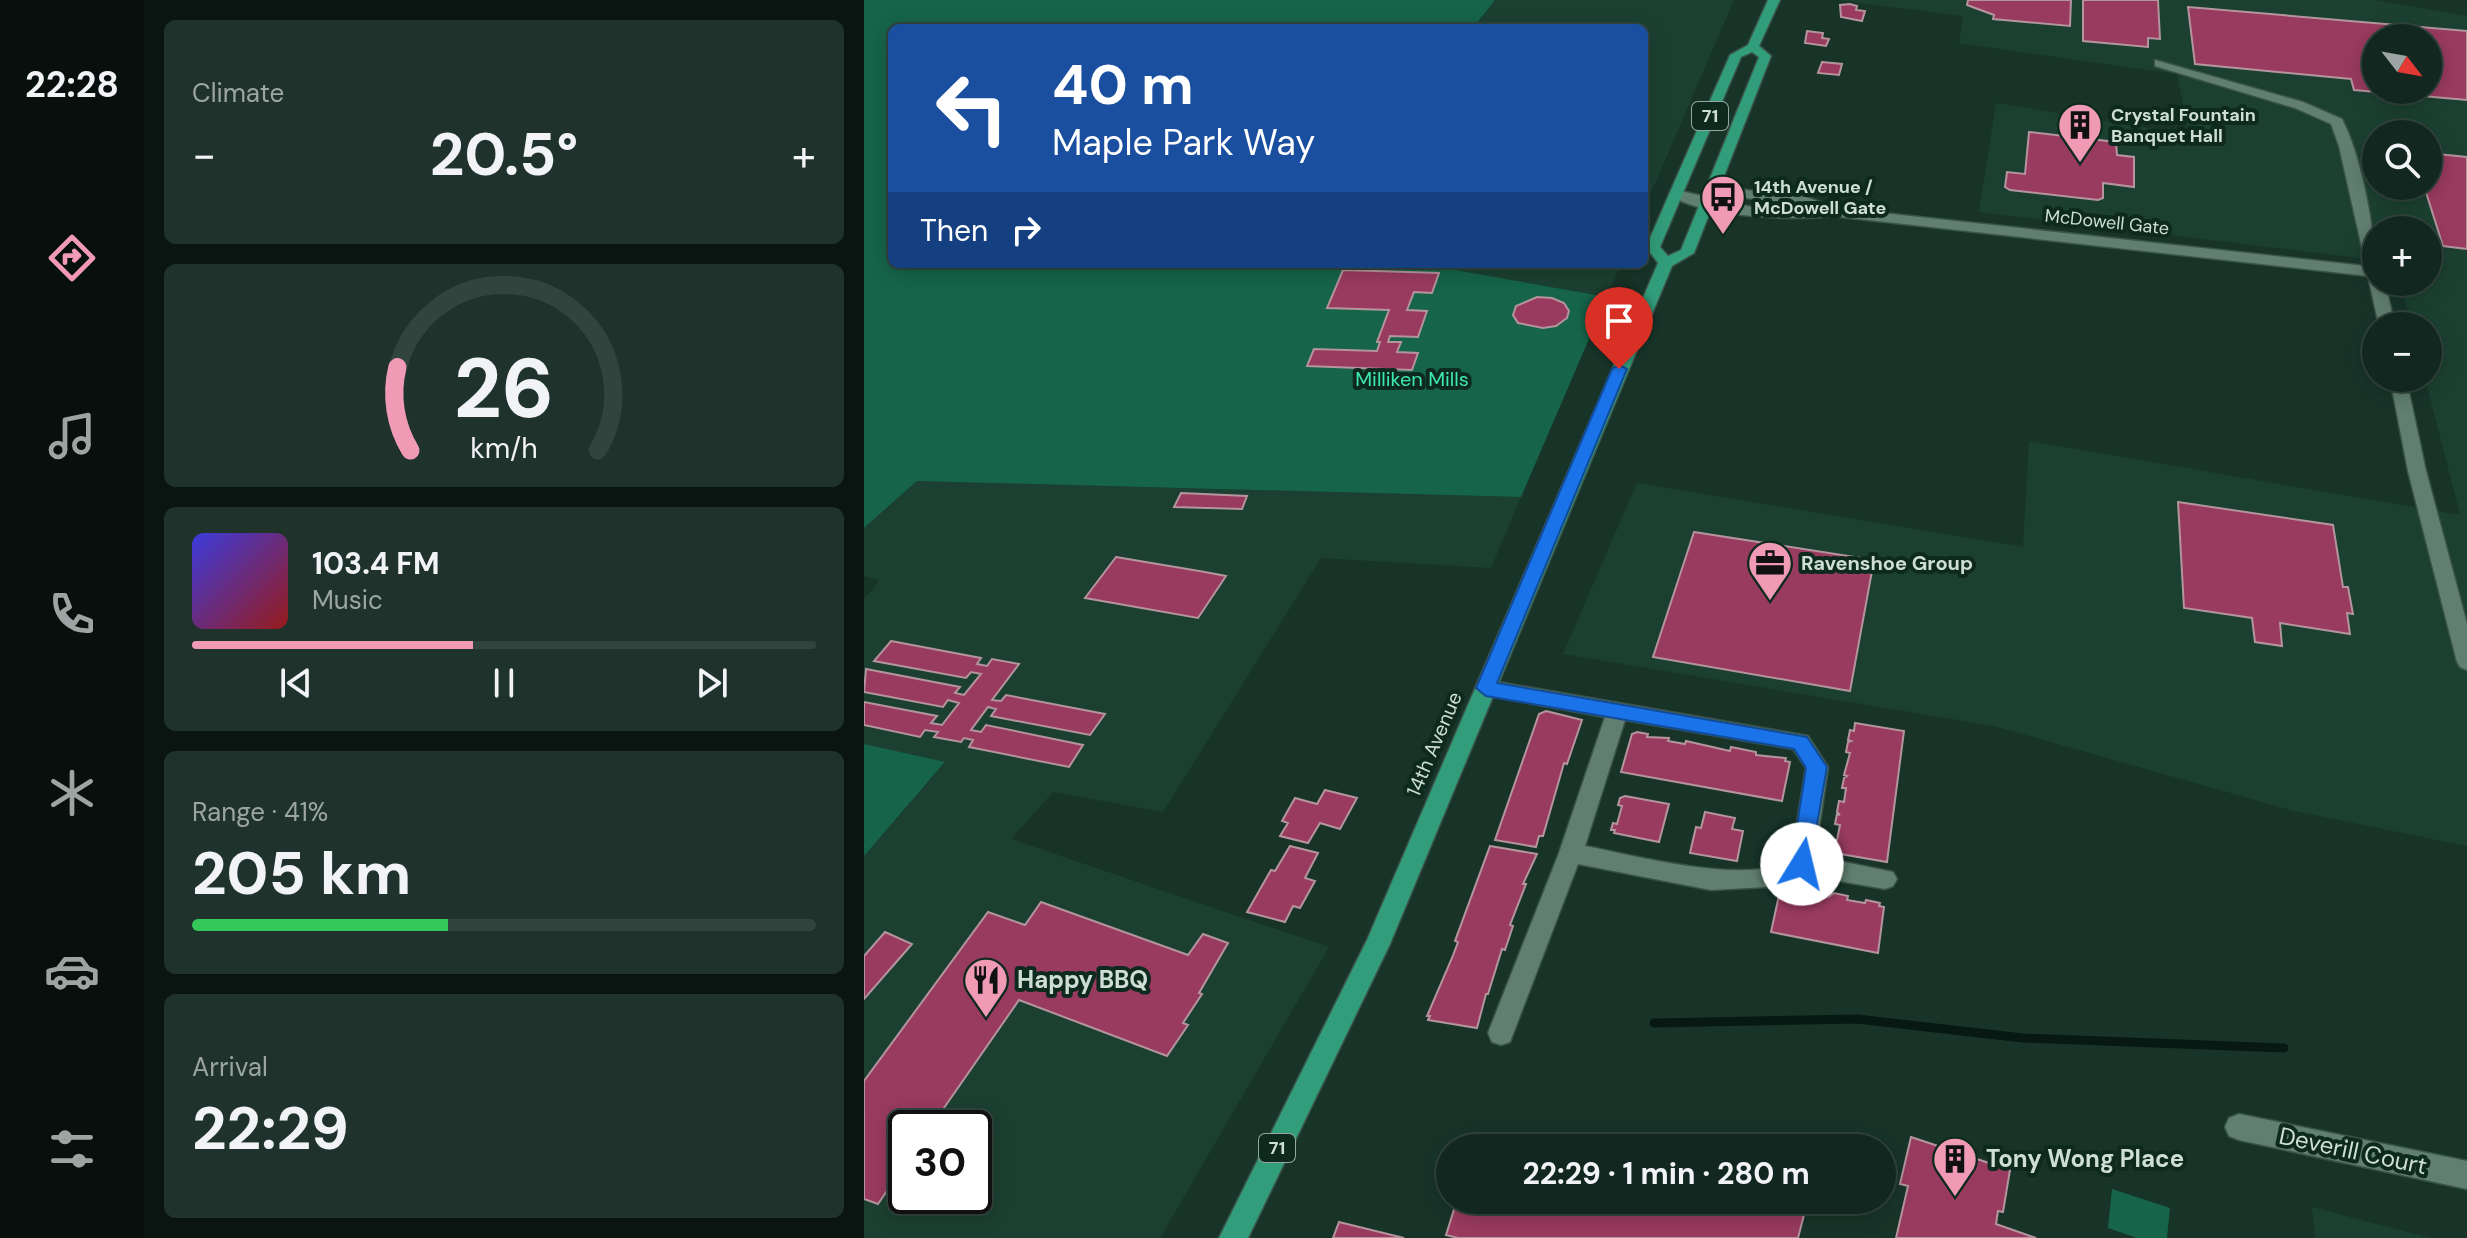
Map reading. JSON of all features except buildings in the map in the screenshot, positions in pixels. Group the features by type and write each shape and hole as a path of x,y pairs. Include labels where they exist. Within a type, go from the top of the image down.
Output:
{"main road":[{"name":"14th Avenue","path":"1666,263 1653,247 1736,55 1753,47 1774,0"},
{"name":"14th Avenue","path":"1233,1238 1378,944 1666,263 1687,253 1765,56 1753,47"}],"street":[{"path":"2159,63 2299,105 2337,122 2346,146 2362,216"},
{"name":"McDowell Gate","path":"1676,194 1710,197 1804,216 1834,212 2362,275"},
{"path":"2401,392 2417,471 2467,662"},
{"path":"1486,688 1617,713 1800,742 1817,767 1802,864"},
{"path":"1501,1033 1571,853 1617,713"},
{"path":"1571,853 1711,880 1785,876 1802,864 1885,879"},
{"name":"Deverill Court","path":"2239,1127 2467,1175"}],"shaded area":[{"path":"1495,0 1734,0 1648,200 1648,24 1476,24"},
{"path":"1837,0 2373,0 2467,16 2467,846 2294,811 1994,726 1563,654 1637,483 2023,547 2029,441 2460,515 2429,392 2442,392 2442,312 2408,312 2404,296 2442,296 2442,216 2362,216 2362,258 1979,212 1996,103 2189,135 2177,74 1959,43 1963,16"},
{"path":"1444,268 1619,268 1607,297"},
{"path":"917,481 1521,497 1491,568 1321,558 1163,812 1053,792 1011,839 1329,947 1160,1238 864,1238 864,856 945,763 864,744 864,599 880,580 864,576 864,528"},
{"path":"2312,1207 2430,1238 2315,1238"}],"green space":[{"name":"Milliken Mills","path":"864,0 1495,0 1476,24 888,24 888,268 1444,268 1607,297 1521,497 917,481 864,528"},
{"path":"864,744 945,762 864,856"},
{"path":"2112,1189 2170,1208 2167,1238 2137,1238 2108,1228"}],"waterway":[{"path":"1654,1023 1857,1019 2023,1038 2284,1048"}],"place":[{"name":"Crystal Fountain Banquet Hall","path":"2080,164"},
{"name":"14th Avenue / McDowell Gate","path":"1723,236"},
{"name":"Ravenshoe Group","path":"1770,602"},
{"name":"Happy BBQ","path":"986,1019"},
{"name":"Tony Wong Place","path":"1955,1198"}],"route":[{"path":"1619,369 1486,688 1617,713 1800,742 1817,767 1802,864"}]}
